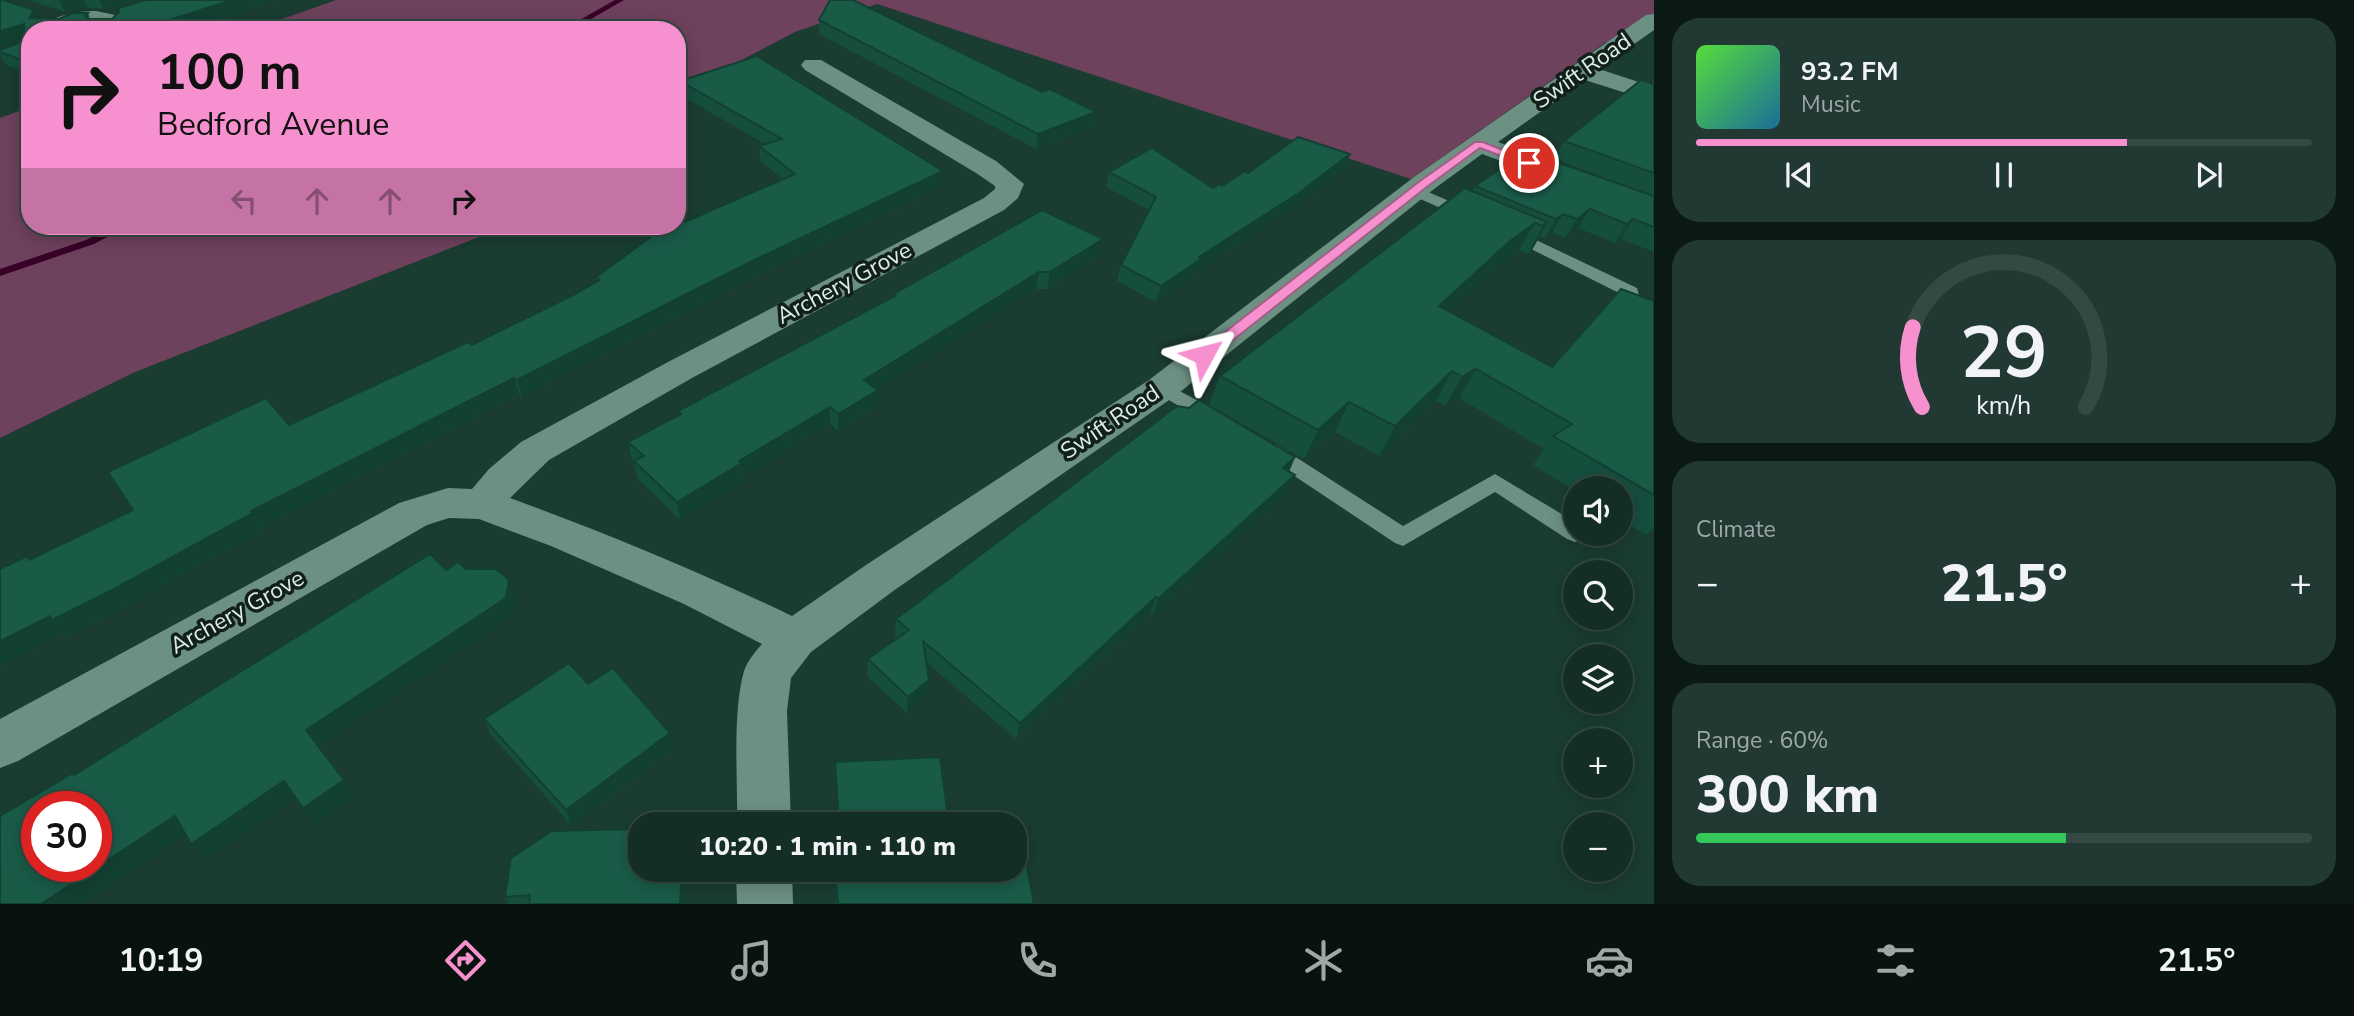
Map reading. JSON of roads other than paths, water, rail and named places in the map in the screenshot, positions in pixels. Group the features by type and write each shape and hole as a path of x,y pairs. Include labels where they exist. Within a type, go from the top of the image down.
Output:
{"street":[{"path":"112,21 134,10"},
{"path":"59,21 86,18 96,21"},
{"name":"Swift Road","path":"764,812 763,712 768,671 795,639 881,577 1162,388 1414,191 1654,20"},
{"name":"Archery Grove","path":"482,504 503,479 535,451 670,375 987,208 1008,192 1010,184 986,167 813,65"},
{"path":"1581,71 1654,94"},
{"path":"1479,144 1654,209"},
{"name":"Archery Grove","path":"0,745 413,514 448,503 482,504 566,535 700,592 795,639"},
{"path":"764,882 765,904"}],"lane":[{"path":"1414,191 1532,241 1631,292 1633,305 1654,314"},
{"path":"1162,388 1229,426"},
{"path":"1251,439 1403,537 1495,482 1563,525"}],"waterway":[{"path":"582,21 620,0"},
{"path":"0,273 104,235"}]}
